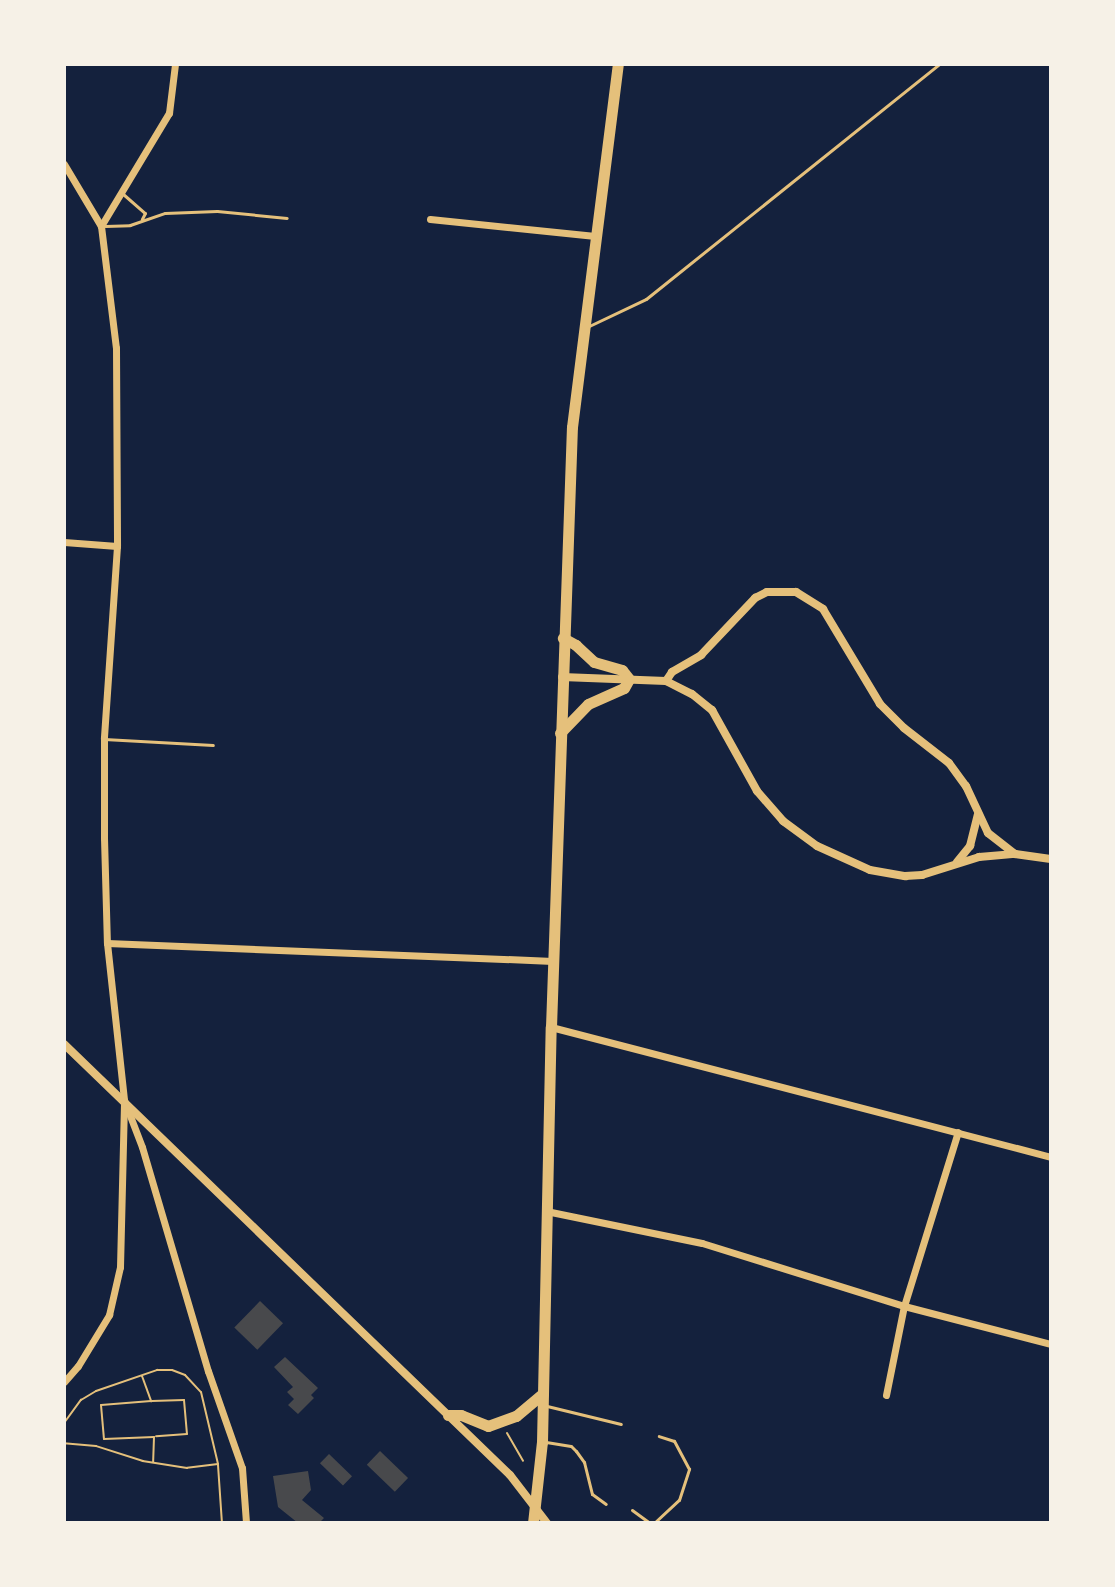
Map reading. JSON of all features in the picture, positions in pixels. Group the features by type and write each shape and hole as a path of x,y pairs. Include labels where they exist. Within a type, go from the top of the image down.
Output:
{"main road":[{"path":"533,1523 542,1442 551,1027 572,427 618,64"},
{"path":"560,733 588,704 624,688 629,679 622,670 594,662 576,645 563,638"},
{"path":"448,1415 461,1415 488,1426 516,1416 543,1399"}],"street":[{"path":"101,226 169,113 175,64"},
{"path":"64,164 101,226 116,348 117,546 104,739 107,943 124,1100 120,1267 109,1315 78,1366 64,1382"},
{"path":"430,219 595,236"},
{"path":"64,542 117,546"},
{"path":"666,681 672,672 701,655 755,598 767,592 796,592 823,609 880,704 960,775 988,833 1015,854"},
{"path":"562,677 666,681 692,694 712,710 757,791 797,834 838,857 888,875 922,875 956,863 1015,854 1051,859"},
{"path":"956,863 970,846 978,815"},
{"path":"107,943 553,961"},
{"path":"551,1027 1051,1157"},
{"path":"64,1044 510,1475 547,1523"},
{"path":"124,1100 142,1147 208,1371 242,1468 246,1523"},
{"path":"886,1395 904,1306 958,1132"},
{"path":"546,1211 702,1243 904,1306 1051,1344"}],"lane":[{"path":"583,329 646,299 939,64"},
{"path":"121,193 145,213 142,219"},
{"path":"101,226 130,225 165,213 217,211 287,218"},
{"path":"104,739 213,745"},
{"path":"543,1399 621,1424"},
{"path":"632,1510 652,1523 679,1500 689,1469 674,1441 659,1436"},
{"path":"542,1442 571,1446 584,1462 592,1494 606,1504"}],"path":[{"path":"64,1423 88,1395 142,1375 172,1370 196,1384 204,1401 218,1464 222,1523"},
{"path":"142,1375 151,1401"},
{"path":"184,1400 187,1434 104,1439 101,1405 151,1401 184,1400"},
{"path":"505,1428 523,1461"},
{"path":"153,1464 154,1437"},
{"path":"64,1443 96,1446 110,1453 153,1464 187,1468 218,1464"},
{"path":"518,1460 519,1454"}],"building":[{"path":"260,1301 283,1323 257,1350 234,1328"},
{"path":"285,1357 318,1388 311,1395 314,1398 298,1414 288,1405 294,1399 287,1392 293,1387 274,1367"},
{"path":"380,1451 408,1478 395,1492 367,1465"},
{"path":"329,1454 352,1476 343,1486 320,1463"},
{"path":"308,1471 311,1490 302,1500 324,1518 319,1523 298,1523 278,1507 273,1476"}]}
